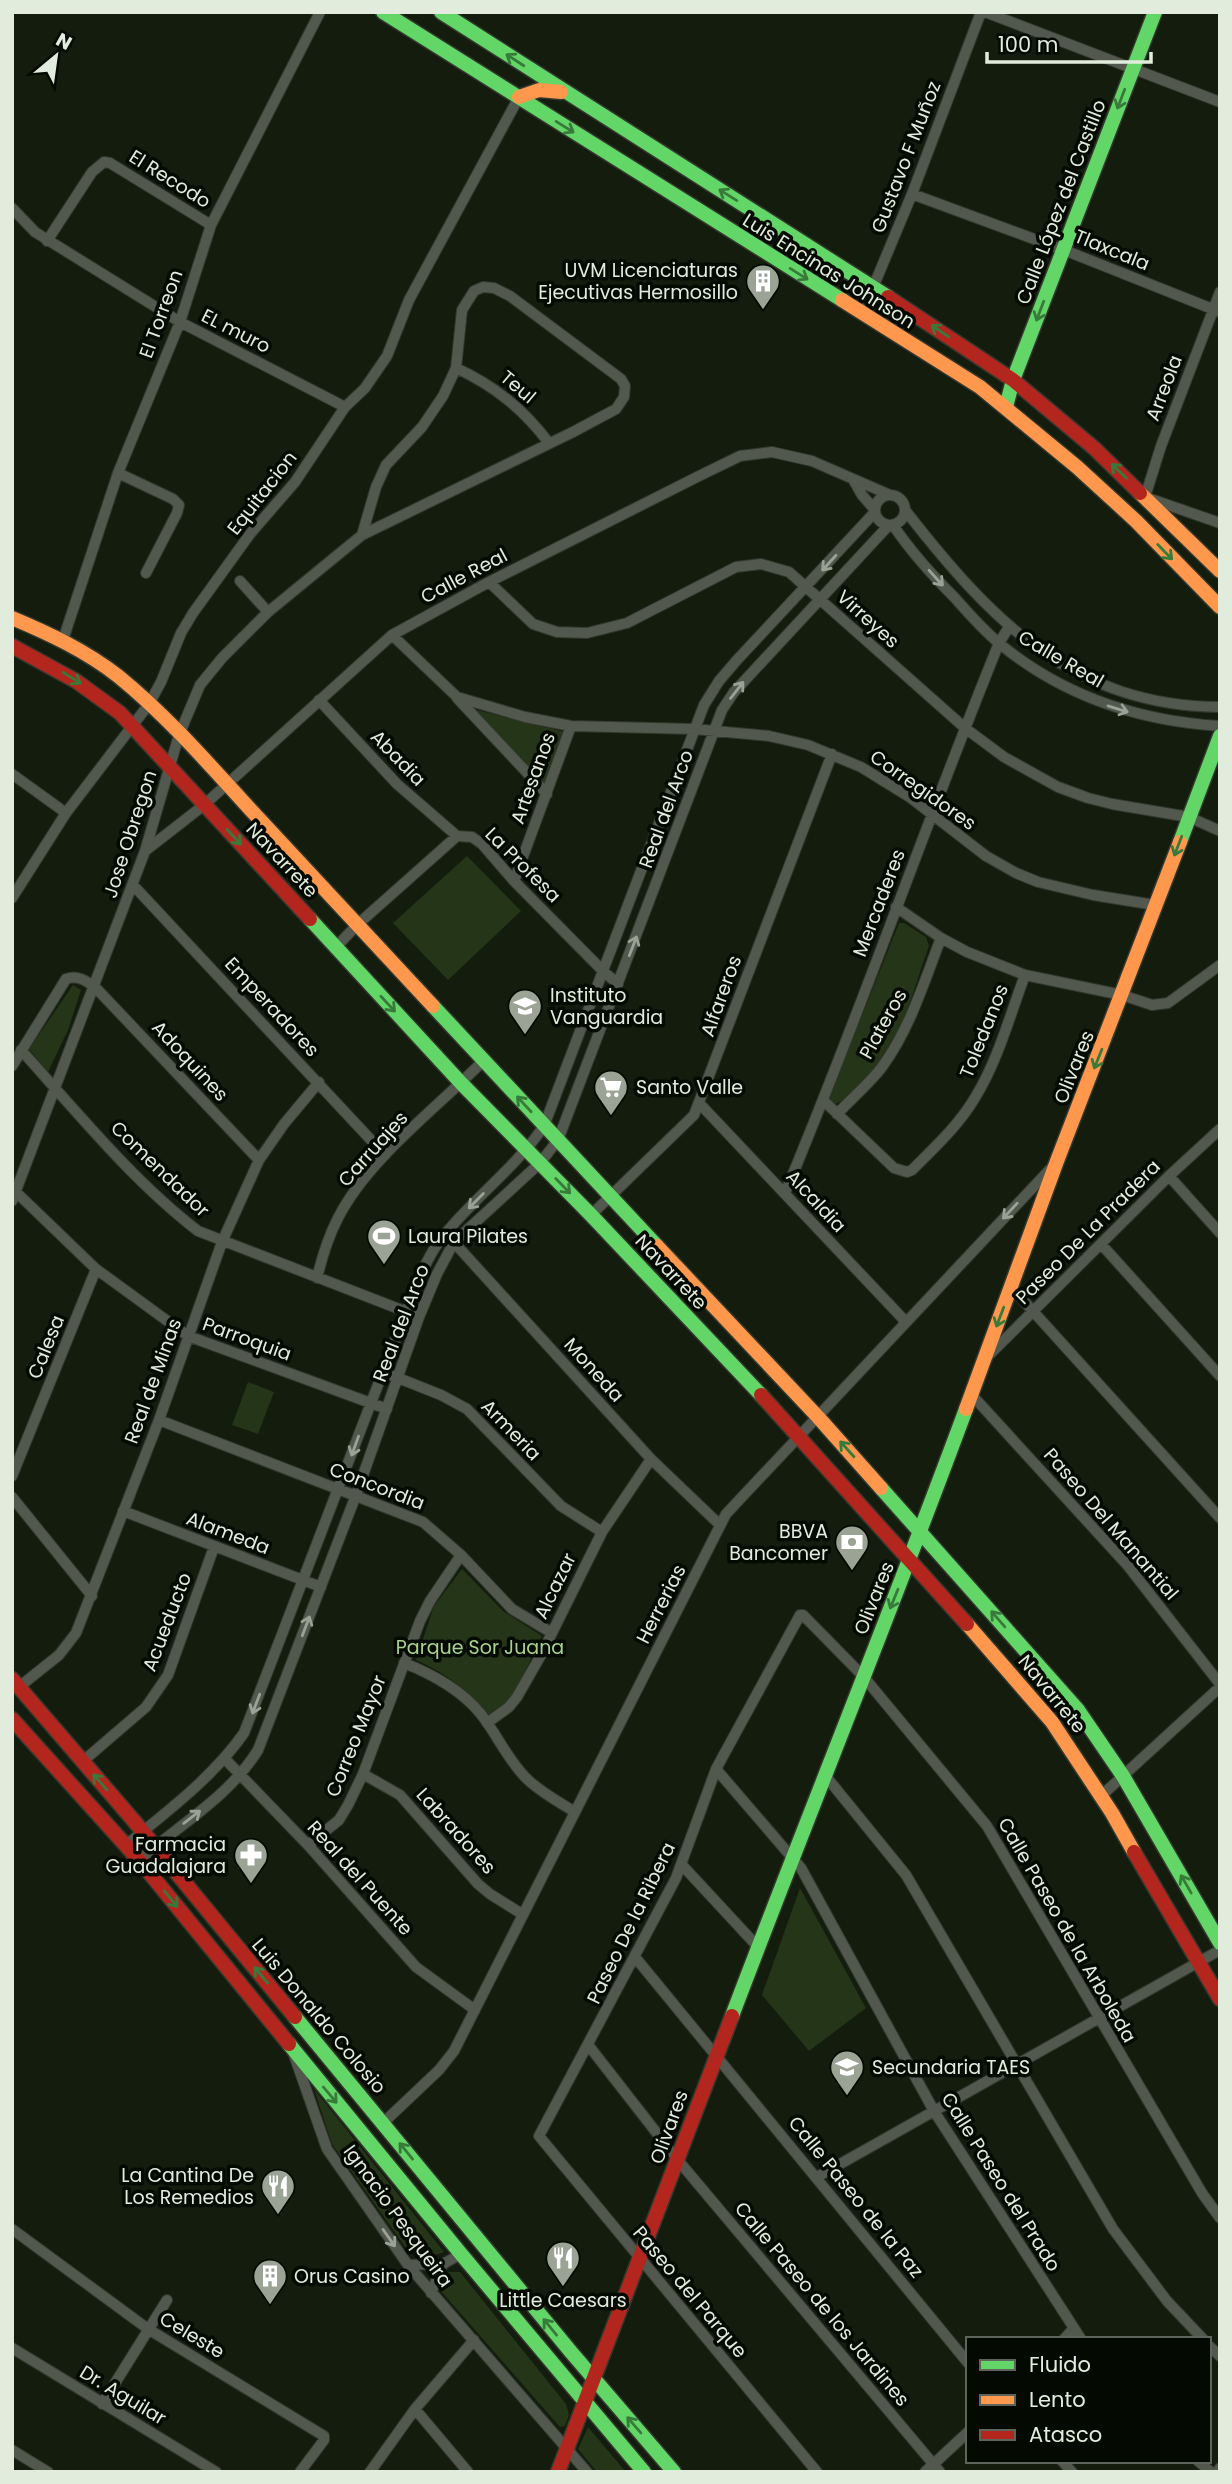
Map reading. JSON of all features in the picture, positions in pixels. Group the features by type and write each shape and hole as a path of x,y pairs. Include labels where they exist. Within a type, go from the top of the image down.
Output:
{"main road":[{"name":"Luis Encinas Johnson","path":"383,12 980,387 1077,467 1136,521 1220,607"},
{"name":"Luis Encinas Johnson","path":"441,12 874,287 1013,380 1094,448 1220,571"},
{"name":"Calle López del Castillo","path":"1006,407 1013,380 1155,12"},
{"path":"519,97 529,91 549,89 567,93"},
{"path":"1077,467 1094,448"},
{"name":"Navarrete","path":"12,618 63,640 118,676 149,704 818,1417 1078,1710 1123,1776 1220,1943"},
{"name":"Navarrete","path":"12,646 49,664 86,687 134,725 461,1083 528,1149 800,1436 1045,1713 1101,1796 1220,1999"},
{"name":"Olivares","path":"558,2472 824,1774 910,1560 1057,1161 1220,736"},
{"name":"Luis Donaldo Colosio","path":"15,1683 155,1847 571,2352 674,2472"},
{"name":"Luis Donaldo Colosio","path":"15,1725 139,1860 461,2254 644,2472"},
{"path":"550,2359 562,2359 571,2352"}],"street":[{"name":"El Torreon","path":"63,640 118,473 180,322 211,225 320,12"},
{"path":"983,12 1220,102"},
{"name":"Gustavo F Muñoz","path":"862,314 983,12"},
{"name":"Equitacion","path":"13,897 66,813 149,704 193,613 250,534 295,482 345,407 365,388 387,356 409,300 519,97"},
{"name":"El Recodo","path":"47,240 98,166 104,162 110,163 211,225"},
{"name":"Tlaxcala","path":"912,194 1064,250 1216,311"},
{"name":"EL muro","path":"12,208 35,232 180,322 345,407"},
{"name":"Jose Obregon","path":"14,1196 145,852 179,735 200,685 222,657 268,612 362,535 616,409 624,397 625,386 612,371 510,296 494,288 483,287 474,291 462,310 456,368"},
{"name":"Arreola","path":"1145,497 1161,446 1216,311 1220,292"},
{"path":"362,535 376,487 386,465 422,427 443,396 456,368"},
{"name":"Teul","path":"456,368 483,381 515,404 549,443"},
{"name":"Calle Real","path":"145,852 204,804 392,635 489,582 740,456 772,452 812,461 900,500 942,558 1009,627 1042,654 1109,688 1164,701 1220,707"},
{"path":"118,473 173,499 179,505 146,573"},
{"name":"Calle Real","path":"854,481 879,521 891,525 936,579 999,643 1039,671 1077,693 1105,705 1153,718 1220,726"},
{"path":"875,511 879,500 890,495"},
{"path":"1145,497 1220,523"},
{"path":"891,525 902,520 905,510"},
{"name":"Real del Arco","path":"126,1845 225,1759 244,1733 370,1404 432,1252 445,1233 528,1149 544,1126 704,705 719,681 875,511"},
{"name":"Real del Arco","path":"139,1860 211,1803 241,1774 258,1750 356,1496 419,1317 437,1274 454,1242 540,1163 558,1140 722,710 734,692 891,525"},
{"name":"Virreyes","path":"489,582 533,624 557,632 587,633 627,623 736,567 761,564 789,572 965,728 1004,757 1058,787 1112,804 1189,817 1220,831"},
{"path":"240,581 268,612"},
{"name":"Mercaderes","path":"785,1193 824,1101 931,813 999,643 1009,627"},
{"name":"Corregidores","path":"392,635 457,697 547,794"},
{"name":"Corregidores","path":"457,697 570,726 694,729 769,736 808,745 861,767 931,813 986,856 1027,877 1093,895 1155,905"},
{"name":"Abadia","path":"319,700 397,784 457,836"},
{"name":"Artesanos","path":"514,881 570,726"},
{"name":"Alfareros","path":"591,1215 687,1124 699,1104 832,754"},
{"path":"12,774 66,813"},
{"name":"La Profesa","path":"335,947 457,836 472,837 482,844 514,881 618,984"},
{"name":"Emperadores","path":"132,885 385,1155"},
{"path":"896,907 967,952 1025,975 1122,995 1152,1005 1162,1005 1178,996 1220,965"},
{"name":"Plateros","path":"837,1114 881,1068 893,1051 942,938"},
{"name":"Toledanos","path":"824,1101 894,1168 907,1172 912,1170 955,1126 976,1097 1025,975"},
{"path":"12,1066 66,979 73,976 95,987"},
{"name":"Adoquines","path":"95,987 259,1160"},
{"name":"Comendador","path":"21,1051 176,1214 198,1231 419,1317"},
{"name":"Carruajes","path":"317,1278 322,1256 338,1217 360,1184 385,1155 483,1061"},
{"path":"563,1077 581,1082"},
{"name":"Real de Minas","path":"15,1683 60,1655 76,1633 159,1420 222,1242 259,1160 284,1124 319,1082"},
{"name":"Alcaldia","path":"699,1104 906,1322"},
{"name":"Paseo De La Pradera","path":"983,1362 1169,1176 1220,1129"},
{"name":"Herrerias","path":"383,2123 439,2070 454,2051 726,1514 1057,1161"},
{"path":"1169,1176 1220,1233"},
{"name":"Parroquia","path":"14,1196 96,1269 188,1336 387,1409"},
{"name":"Moneda","path":"445,1233 651,1459 720,1525"},
{"path":"1101,1244 1220,1376"},
{"name":"Calesa","path":"12,1476 96,1269"},
{"path":"1012,1289 1220,1518"},
{"name":"Armeria","path":"383,1371 467,1409 561,1506 602,1532"},
{"name":"Paseo Del Manantial","path":"971,1394 1128,1566 1220,1686"},
{"name":"Concordia","path":"159,1420 423,1522 461,1555 512,1609 552,1633"},
{"name":"Alcazar","path":"487,1723 513,1702 552,1633 602,1532 651,1459"},
{"path":"12,1497 92,1596"},
{"name":"Alameda","path":"123,1511 321,1587"},
{"name":"Acueducto","path":"82,1762 146,1707 158,1692 168,1675 214,1547"},
{"name":"Correo Mayor","path":"309,1845 339,1820 363,1774 404,1662 430,1601 461,1555"},
{"name":"Paseo De la Ribera","path":"540,2133 589,2046 682,1865 716,1769 800,1615 803,1615"},
{"name":"Calle Paseo de la Arboleda","path":"803,1615 863,1676 987,1826 1202,2193 1220,2218"},
{"path":"404,1662 440,1679 475,1708 525,1777 575,1812"},
{"path":"1101,1796 1220,1686"},
{"name":"Real del Puente","path":"225,1759 309,1845 416,1968 475,2010"},
{"name":"Calle Paseo del Prado","path":"716,1769 793,1857 809,1881 934,2111 1079,2337"},
{"name":"Labradores","path":"363,1774 400,1795 478,1884 522,1914"},
{"path":"824,1774 906,1875 1113,2229 1167,2301 1200,2337"},
{"path":"682,1865 758,1947"},
{"path":"817,2177 1220,1950"},
{"name":"Calle Paseo de la Paz","path":"635,1957 966,2361"},
{"name":"Calle Paseo de los Jardines","path":"589,2046 677,2159 933,2469"},
{"name":"Ignacio Pesqueira","path":"292,2049 327,2149 408,2265 587,2472"},
{"name":"Paseo del Parque","path":"540,2133 540,2138 817,2472"},
{"name":"Celeste","path":"12,2229 148,2329 324,2436 324,2440 300,2472"},
{"path":"408,2265 443,2264 461,2254"},
{"path":"431,2293 443,2264"},
{"path":"102,2404 167,2300"},
{"path":"1066,2337 1073,2329"},
{"path":"370,2472 415,2409 474,2340"},
{"name":"Dr. Aguilar","path":"12,2348 216,2472"},
{"path":"415,2409 468,2472"},
{"path":"933,2469 966,2434"},
{"path":"12,2451 48,2472"}],"green space":[{"path":"473,709 565,732 545,786"},
{"path":"467,856 521,911 448,980 393,923"},
{"path":"899,923 904,923 926,937 929,946 909,1006 883,1057 857,1088 831,1105 828,1100"},
{"path":"73,985 81,990 68,1030 48,1072 29,1049"},
{"path":"248,1382 274,1392 258,1434 232,1425"},
{"name":"Parque Sor Juana","path":"462,1569 503,1611 542,1636 513,1696 489,1718 456,1684 416,1660 434,1606"},
{"path":"800,1888 866,2008 809,2051 762,1995"},
{"path":"314,2089 444,2252 425,2255 406,2248 332,2144"},
{"path":"449,2272 460,2272 566,2404 569,2415 565,2426 560,2427 440,2290 441,2279"},
{"path":"588,2427 626,2472 597,2472 578,2449"}],"traffic: fast":[{"path":"383,12 842,300"},
{"path":"441,12 888,297"},
{"path":"1006,407 1013,380 1155,12"},
{"path":"1180,842 1220,736"},
{"path":"310,919 461,1083 591,1215 761,1395"},
{"path":"433,1006 657,1246"},
{"path":"732,2016 966,1409"},
{"path":"881,1488 1078,1710 1123,1776 1220,1943"},
{"path":"295,2017 571,2352 674,2472"},
{"path":"289,2044 644,2472"}],"traffic: slow":[{"path":"519,97 539,90 561,92"},
{"path":"842,300 980,387 1077,467 1136,521 1220,607"},
{"path":"1140,493 1220,571"},
{"path":"12,618 93,659 118,676 153,707 433,1006"},
{"path":"966,1409 1057,1161 1180,842"},
{"path":"657,1246 881,1488"},
{"path":"967,1624 1052,1722 1112,1813 1134,1852"}],"traffic: jam":[{"path":"888,297 1013,380 1094,448 1140,493"},
{"path":"12,646 76,681 120,713 310,919"},
{"path":"761,1395 967,1624"},
{"path":"12,1679 134,1821 295,2017"},
{"path":"12,1719 139,1860 289,2044"},
{"path":"1134,1852 1220,1999"},
{"path":"558,2472 732,2016"}],"place":[{"name":"UVM Licenciaturas Ejecutivas Hermosillo","path":"763,311"},
{"name":"Instituto Vanguardia","path":"525,1036"},
{"name":"Santo Valle","path":"611,1117"},
{"name":"Laura Pilates","path":"384,1266"},
{"name":"BBVA Bancomer","path":"852,1572"},
{"name":"Farmacia Guadalajara","path":"251,1885"},
{"name":"Secundaria TAES","path":"847,2097"},
{"name":"La Cantina De Los Remedios","path":"278,2216"},
{"name":"Little Caesars","path":"563,2288"},
{"name":"Orus Casino","path":"270,2306"}]}
